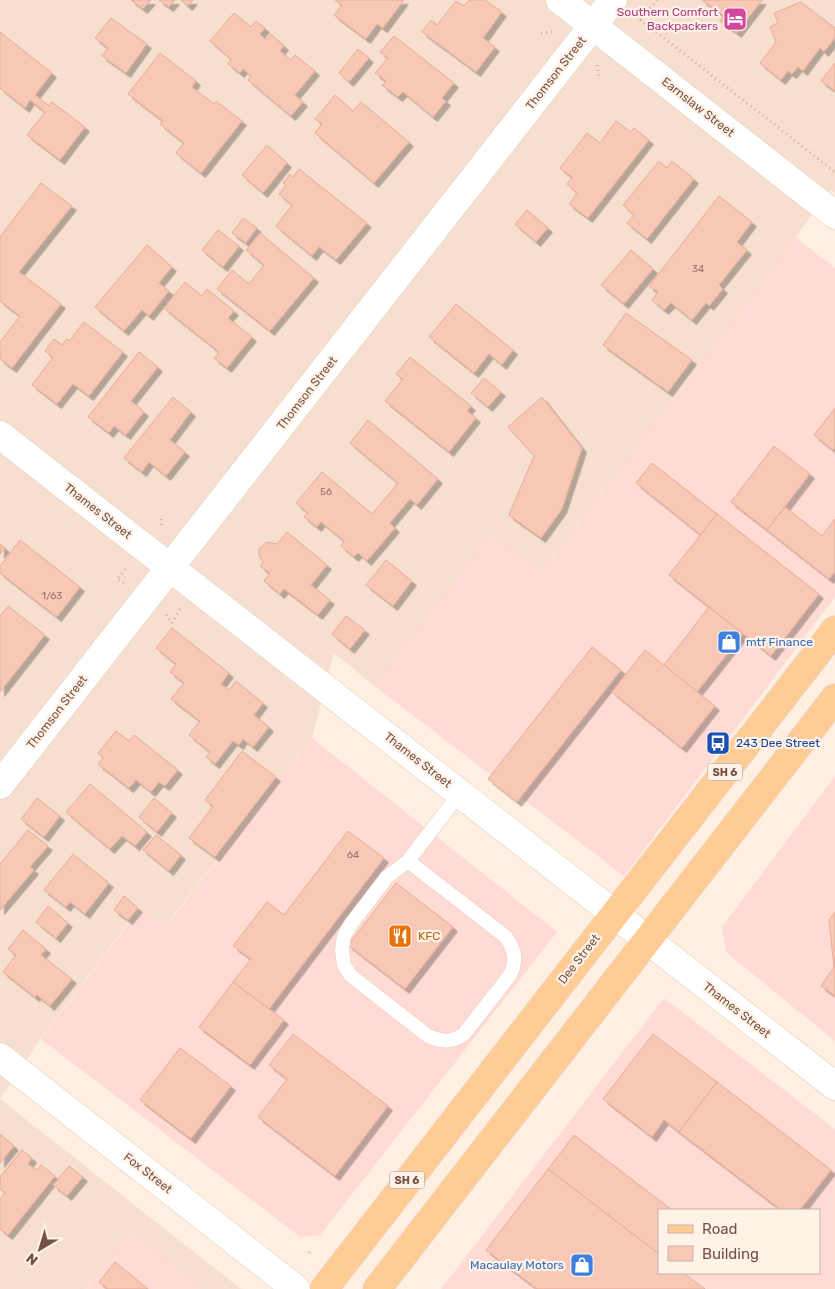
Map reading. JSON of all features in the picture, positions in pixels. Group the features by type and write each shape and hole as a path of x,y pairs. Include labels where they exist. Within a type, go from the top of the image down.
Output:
{"main road":[{"name":"Dee Street","path":"324,1289 835,630"},
{"path":"377,1289 835,698"}],"street":[{"name":"Earnslaw Street","path":"560,0 835,215"},
{"name":"Thomson Street","path":"0,785 613,0"},
{"name":"Thames Street","path":"0,434 835,1086"},
{"name":"Fox Street","path":"0,1057 296,1289"}],"lane":[{"path":"408,861 506,937 511,944 515,958 510,975 464,1034 449,1041 438,1040 428,1036 350,974 344,965 342,950 344,936 387,877 408,861 460,793"}],"path":[{"path":"656,0 641,20 835,172"},
{"path":"541,33 556,31"},
{"path":"597,62 599,77"},
{"path":"117,579 131,563"},
{"path":"172,623 183,604"}],"shaded area":[{"path":"0,0 835,0 835,193 831,190 541,573 491,534 373,685 334,653 312,738 165,926 140,907 41,1038 0,1099"},
{"path":"795,237 835,268 835,597 624,876 373,685 491,533 541,573"},
{"path":"312,738 557,932 320,1235 300,1237 41,1039 141,907 166,926"},
{"path":"835,776 835,1041 726,952 722,927"},
{"path":"664,998 835,1129 835,1289 441,1289"},
{"path":"0,1099 241,1289 203,1289 130,1232 86,1289 0,1289"},
{"path":"130,1232 203,1289 86,1289"}],"building":[{"path":"131,0 151,0 143,9"},
{"path":"159,0 175,0 169,7"},
{"path":"181,0 193,0 188,6"},
{"path":"335,0 404,0 383,28 377,24 366,39 334,15 342,5"},
{"path":"469,0 485,0 502,12 483,38 495,47 476,72 422,32 431,20 437,25 456,1 464,6"},
{"name":"Southern Comfort Backpackers","path":"702,0 762,0 737,33 720,21 724,16"},
{"path":"801,2 835,28 835,38 824,52 820,48 803,71 798,67 792,74 788,71 781,80 760,63 776,42 770,27 778,23 774,13"},
{"path":"234,13 251,27 256,21 265,28 260,34 266,40 271,34 284,46 280,51 291,60 295,55 315,71 295,95 303,102 291,116 248,80 251,76 243,69 240,73 228,64 231,59 210,41"},
{"path":"111,18 147,44 126,73 102,56 108,48 95,38"},
{"path":"0,32 52,73 35,95 49,106 52,102 85,127 60,160 27,135 45,112 30,100 25,108 0,88"},
{"path":"394,36 454,83 442,98 446,101 433,117 403,92 398,97 382,85 386,81 375,73 388,58 380,52"},
{"path":"358,49 369,58 349,82 339,73"},
{"path":"160,53 196,81 192,87 214,104 216,101 242,121 201,173 176,153 184,143 160,124 163,121 128,94"},
{"path":"835,63 835,91 821,81"},
{"path":"335,95 353,111 361,102 409,142 374,183 315,133 322,124 315,119"},
{"path":"616,121 631,132 634,128 649,140 588,218 569,204 577,193 567,184 572,177 560,168 587,133 600,143"},
{"path":"267,145 287,163 263,193 242,175"},
{"path":"659,161 667,168 672,161 694,179 647,239 627,223 634,215 623,205"},
{"path":"299,169 367,223 336,260 319,247 312,256 276,226 292,205 279,194 286,185 283,183 290,174 293,177"},
{"path":"41,183 72,206 19,272 61,304 12,368 0,359 0,342 20,316 0,301 0,237"},
{"path":"719,196 752,222 737,242 747,250 719,285 723,289 709,306 706,303 692,320 671,303 664,310 652,300 658,292 649,286"},
{"path":"527,210 548,228 536,242 515,224"},
{"path":"243,218 257,228 246,243 232,233"},
{"path":"218,230 239,246 223,267 202,250"},
{"path":"260,233 314,278 270,331 217,289 232,270 249,284 264,265 246,250"},
{"path":"147,245 172,267 159,283 169,291 149,316 142,310 124,331 95,307"},
{"path":"631,250 653,269 624,304 601,285"},
{"path":"185,282 202,296 207,289 234,311 228,318 252,337 227,368 214,358 219,352 164,308"},
{"path":"456,304 513,350 502,365 489,354 474,373 429,337"},
{"path":"626,313 692,360 668,392 603,345"},
{"path":"84,322 123,352 89,396 73,384 57,404 32,385 53,357 45,351 54,339 62,345 67,339 69,341"},
{"path":"139,352 158,367 131,401 144,412 126,435 114,426 109,433 88,417"},
{"path":"410,357 471,406 467,411 476,418 449,452 385,401 403,379 396,374"},
{"path":"484,378 501,392 488,407 471,393"},
{"path":"173,397 191,412 170,440 185,452 166,476 149,462 142,472 124,458"},
{"path":"542,397 582,448 562,509 541,538 509,515 534,456 508,427"},
{"path":"835,408 835,448 833,450 814,435"},
{"path":"368,420 438,479 417,505 410,499 390,523 395,528 367,561 358,553 354,557 341,546 344,541 321,522 317,527 304,517 308,513 296,503 322,472 372,514 398,483 350,443"},
{"path":"774,446 810,474 767,530 731,502"},
{"path":"652,463 717,514 701,535 636,483"},
{"path":"785,507 822,536 835,519 835,572 829,579 767,530"},
{"path":"717,514 819,594 771,656 669,575"},
{"path":"287,532 327,565 311,585 330,600 318,615 284,589 280,594 264,581 270,573 260,566 263,562 259,556 259,549 267,542 277,544"},
{"path":"20,540 80,587 57,617 0,573 0,566"},
{"path":"0,544 5,548 0,554"},
{"path":"386,560 412,581 393,606 366,585"},
{"path":"8,606 45,635 0,692 0,616"},
{"path":"709,607 743,634 697,692 664,665"},
{"path":"346,616 365,630 350,649 332,634"},
{"path":"172,628 229,673 221,684 229,690 236,681 263,703 254,715 269,727 253,747 243,739 239,745 233,741 215,764 206,757 210,752 189,735 200,721 171,699 184,683 170,672 176,664 156,648"},
{"path":"592,647 621,670 517,802 488,779"},
{"path":"645,650 715,706 682,748 612,692"},
{"path":"116,731 129,741 134,735 178,770 165,786 159,782 151,792 136,780 129,788 98,764 103,758 98,753"},
{"path":"242,751 276,777 215,857 189,838 213,806 205,800"},
{"path":"90,784 147,832 135,846 122,836 110,849 66,812"},
{"path":"37,798 60,816 44,837 21,819"},
{"path":"154,798 172,813 157,832 139,817"},
{"path":"28,830 48,846 30,867 34,870 0,910 0,864"},
{"path":"348,831 384,858 269,1009 233,982 251,959 233,946 267,902 284,915"},
{"path":"156,835 181,855 169,871 143,850"},
{"path":"73,854 109,883 85,914 70,902 66,907 44,890"},
{"name":"KFC","path":"396,883 453,927 405,989 348,945"},
{"path":"124,896 138,908 128,920 114,910"},
{"path":"48,906 68,923 56,938 36,922"},
{"path":"835,912 835,996 821,986 834,967 829,920"},
{"path":"23,930 46,949 41,955 72,979 50,1006 3,972 16,955 8,949"},
{"path":"233,982 284,1020 250,1065 199,1027"},
{"path":"293,1034 388,1106 335,1176 258,1117 287,1079 269,1065"},
{"path":"653,1034 717,1082 679,1132 664,1120 652,1137 603,1099"},
{"path":"180,1048 231,1086 191,1139 140,1100"},
{"path":"717,1082 831,1170 801,1209 780,1209 679,1132"},
{"path":"0,1134 14,1146 0,1163"},
{"path":"574,1135 671,1209 658,1209 658,1253 548,1169"},
{"path":"22,1150 32,1158 28,1164 37,1170 41,1165 55,1176 8,1235 0,1229 0,1199 5,1193 0,1189 0,1177"},
{"path":"69,1166 83,1177 67,1196 53,1185"},
{"path":"548,1169 658,1253 658,1274 684,1274 705,1289 537,1289 486,1250"},
{"path":"115,1262 148,1289 108,1289 99,1282"}],"place":[{"name":"Southern Comfort Backpackers","path":"735,19"},
{"name":"mtf Finance","path":"729,642"},
{"name":"243 Dee Street","path":"718,743"},
{"name":"KFC","path":"400,936"},
{"name":"Macaulay Motors","path":"582,1265"}]}
